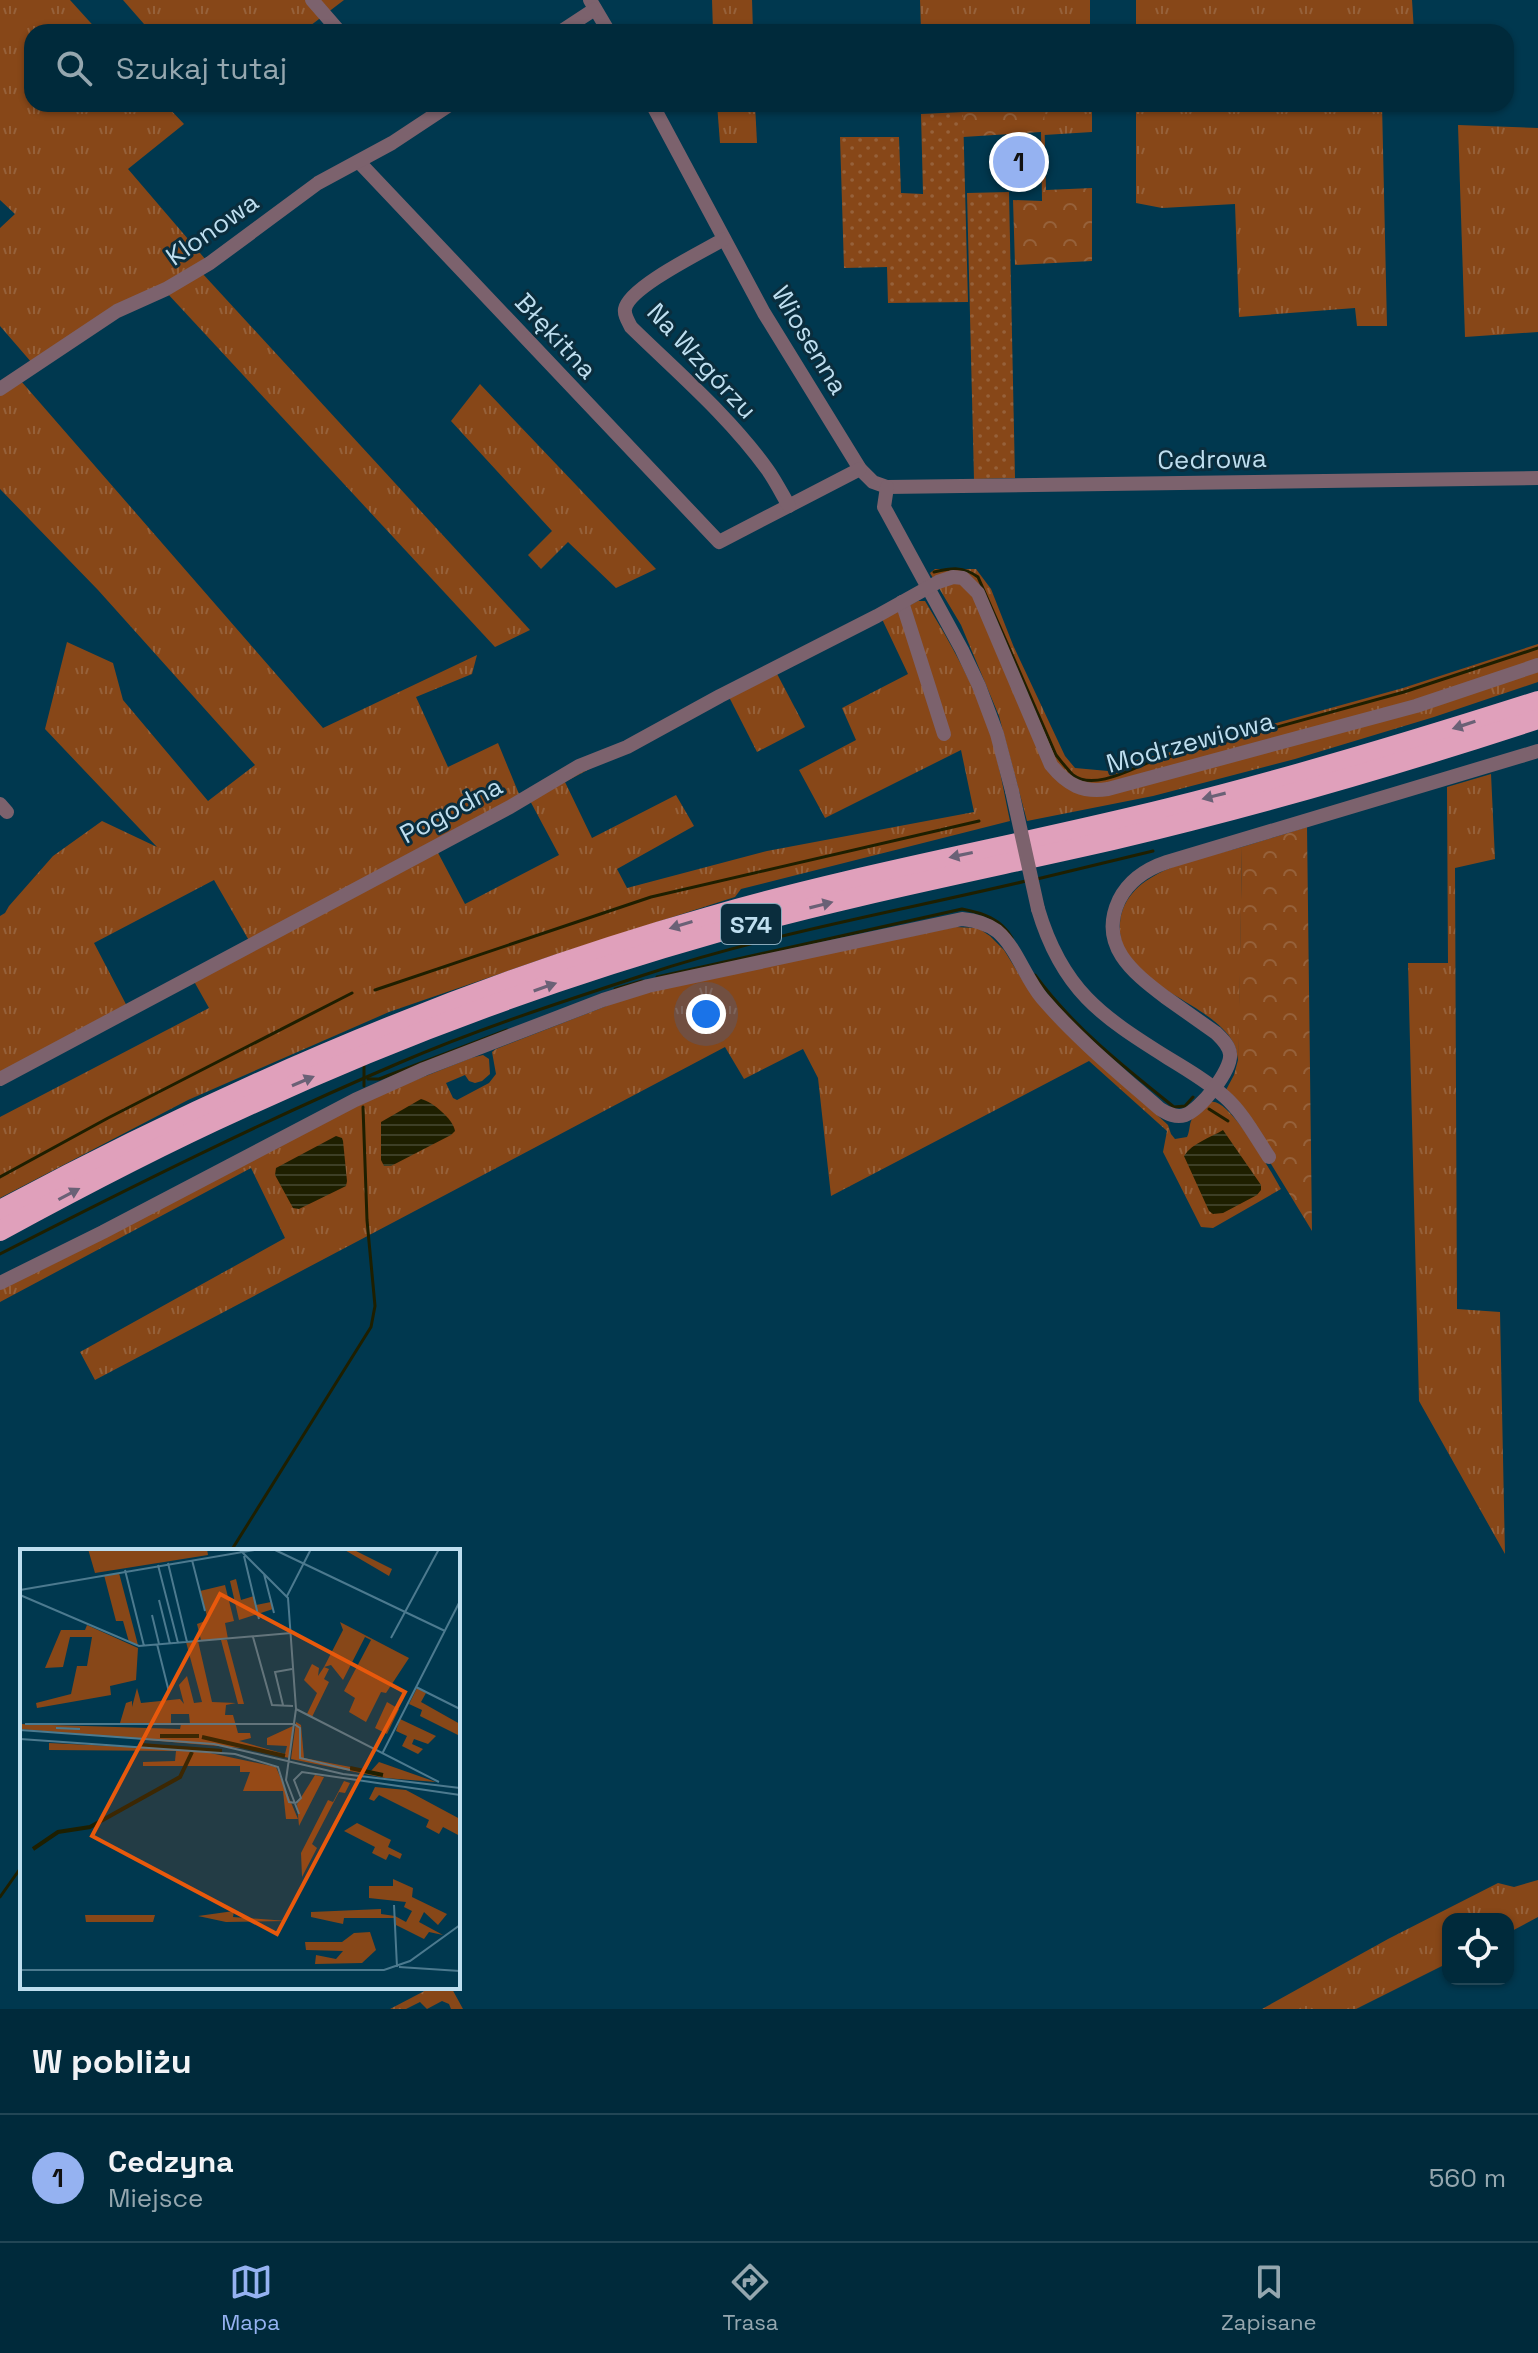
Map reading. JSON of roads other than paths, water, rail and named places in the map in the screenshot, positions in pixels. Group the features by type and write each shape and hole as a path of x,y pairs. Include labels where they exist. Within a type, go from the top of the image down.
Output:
{"highway":[{"name":"S74","path":"0,1210 155,1130 318,1054 475,992 594,951 826,886 1239,790 1538,701"},
{"name":"S74","path":"0,1231 183,1136 293,1085 456,1018 587,972 784,915 1138,834 1258,803 1393,766 1538,719"}],"street":[{"path":"312,0 333,24"},
{"path":"569,24 592,4 604,24"},
{"name":"Klonowa","path":"0,389 117,311 166,289 210,263 318,183 359,162 438,112"},
{"name":"Wiosenna","path":"656,112 764,313 860,469 873,482 887,487"},
{"name":"Błękitna","path":"359,162 719,542 789,506"},
{"name":"Na Wzgórzu","path":"724,239 646,284 625,306 626,316 631,327 751,449 769,471 789,506"},
{"path":"789,506 860,469"},
{"name":"Cedrowa","path":"887,487 1538,478"},
{"path":"887,487 884,507 962,650 997,734 1038,909 1054,954 1087,1001 1118,1026 1213,1088 1241,1115 1269,1157"},
{"name":"Modrzewiowa","path":"927,589 953,577 963,578 978,593 1051,765 1063,779 1084,790 1108,789 1416,706 1538,665"},
{"name":"Pogodna","path":"0,1079 510,807 579,766 627,747 927,589"},
{"path":"902,602 944,734"},
{"path":"0,1283 355,1100 424,1069 603,1000 648,986 944,922 971,920 996,931 1005,940 1034,988 1056,1013 1136,1089 1166,1113 1184,1116 1202,1102 1213,1088 1229,1065 1230,1052 1216,1033 1126,964 1117,948 1113,923 1122,894 1133,880 1167,862 1538,751"}],"waterway":[{"path":"934,572 957,569 978,577 1056,755 1073,775 1090,781 1110,778 1147,763 1404,692 1538,648"},
{"path":"375,990 651,897 979,821"},
{"path":"1037,879 1153,851"},
{"path":"0,1254 298,1108 489,1027 738,947 1026,881"},
{"path":"657,977 962,909 991,918 1012,938"},
{"path":"1035,975 1082,1029 1174,1107 1185,1106 1193,1097"},
{"path":"615,989 642,981"},
{"path":"0,1177 352,993"},
{"path":"368,1079 379,1079 507,1030"},
{"path":"364,1066 364,1086"},
{"path":"232,1549 371,1327 375,1306 367,1220 363,1107"},
{"path":"1209,1109 1228,1121"},
{"path":"0,1897 20,1869"}],"place":[{"name":"Cedzyna","path":"1019,162"}]}
